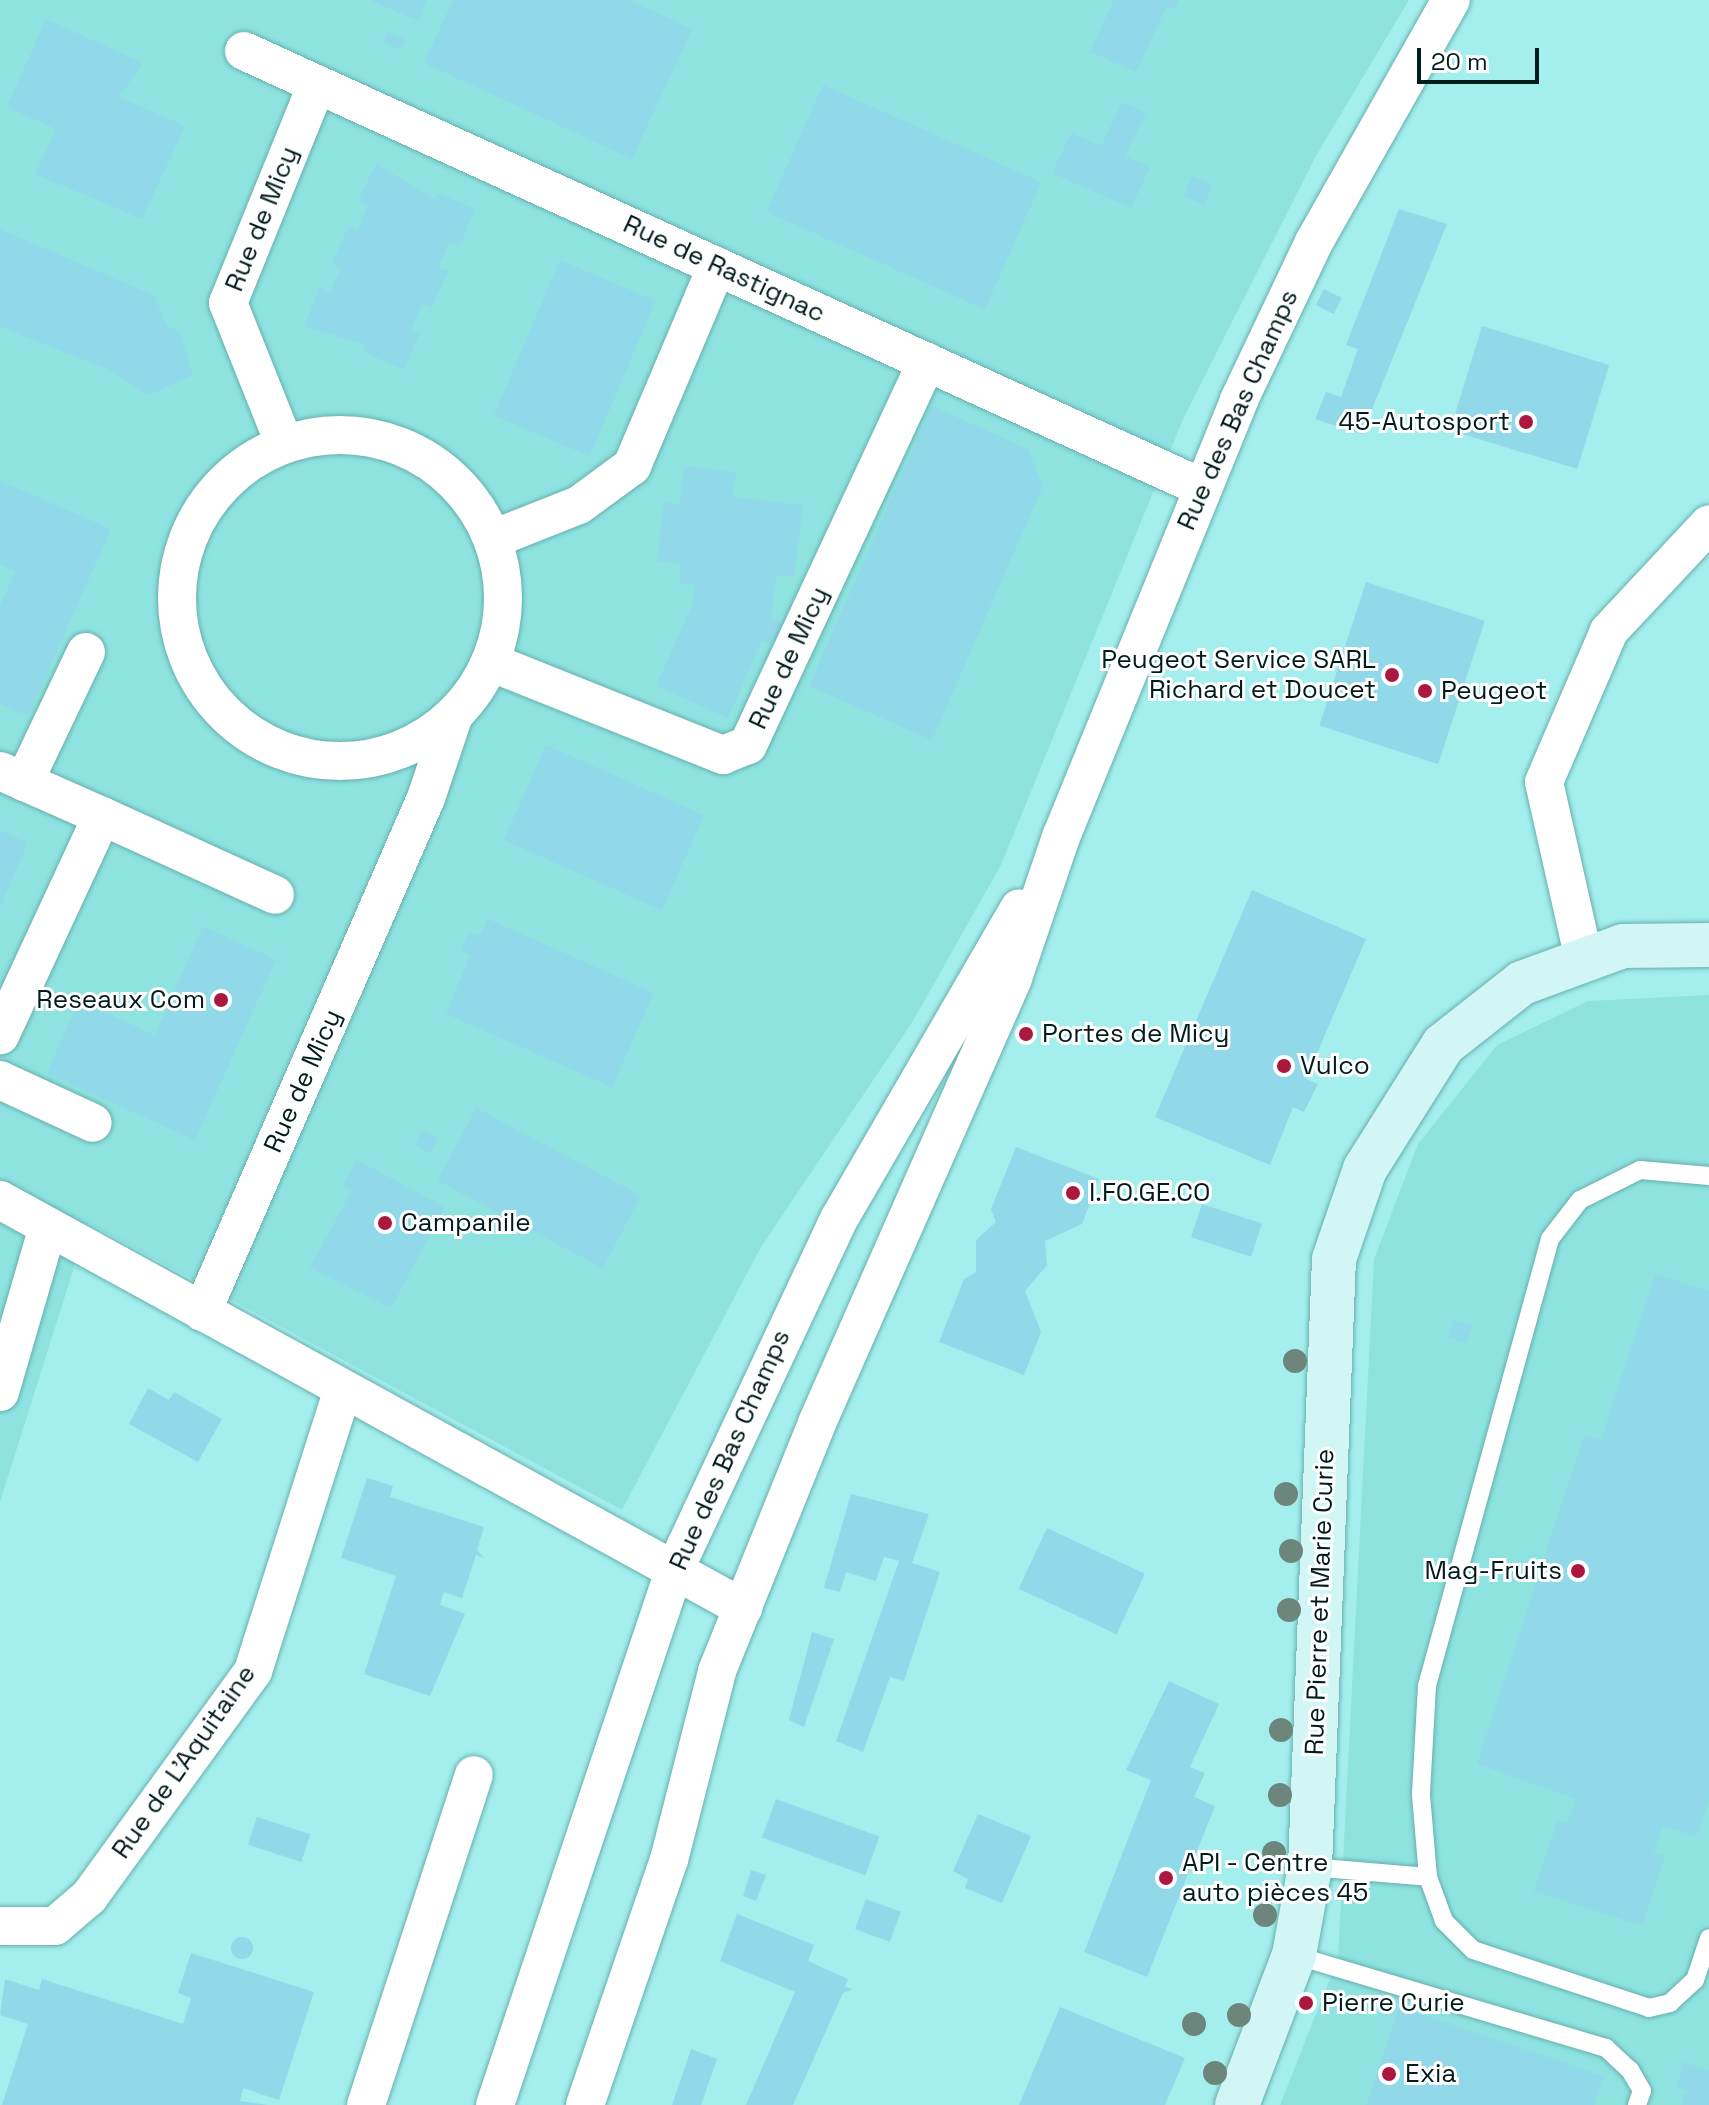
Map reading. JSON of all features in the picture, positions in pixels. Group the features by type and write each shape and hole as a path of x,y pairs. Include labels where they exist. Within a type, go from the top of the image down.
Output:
{"street":[{"name":"Rue des Bas Champs","path":"585,2105 743,1608 1013,978 1061,837 1203,488 1286,297 1451,0"},
{"name":"Rue de Rastignac","path":"244,51 1203,488"},
{"name":"Rue de Micy","path":"284,443 228,303 317,84"},
{"path":"493,539 579,505 632,466 717,266"},
{"name":"Rue de Micy","path":"490,662 723,755 748,745 927,362"},
{"name":"Rue de Micy","path":"202,1312 426,798 454,715 490,662 502,580 493,539 468,495 430,461 396,445 334,434 284,443 238,469 211,499 181,557 176,610 189,661 217,706 257,740 307,758 346,760 410,745 454,715"},
{"path":"1583,955 1544,782 1609,631 1709,524"},
{"path":"86,652 12,776 275,895"},
{"path":"0,1036 102,816"},
{"name":"Rue des Bas Champs","path":"495,2105 674,1571 839,1219 1061,837"},
{"name":"Rue Pierre et Marie Curie","path":"1237,2105 1294,1955 1310,1867 1334,1259 1365,1169 1400,1102 1443,1045 1481,1013 1583,955 1623,946 1709,945"},
{"path":"0,1080 93,1123"},
{"path":"0,1200 743,1608"},
{"path":"0,1392 48,1227"},
{"name":"Rue de L'Aquitaine","path":"0,1926 55,1926 89,1897 253,1671 343,1389"},
{"path":"366,2105 474,1775"}],"lane":[{"path":"1709,1176 1640,1170 1580,1200 1550,1239 1427,1686 1421,1795 1428,1877 1444,1921 1473,1950 1649,2008 1670,2003 1695,1980 1709,1938"},
{"path":"1310,1867 1428,1877"},
{"path":"1294,1955 1606,2048 1630,2070 1642,2091 1637,2105"}],"shaded area":[{"path":"0,0 1409,0 1317,154 1183,419 1001,865 913,1021 761,1247 622,1510 88,1223 0,1502"},
{"path":"1709,995 1709,2105 1280,2105 1338,1958 1374,1259 1418,1144 1497,1045 1588,1001"}],"building":[{"path":"370,0 427,0 418,21"},
{"path":"453,0 629,0 692,29 632,159 424,63"},
{"path":"1114,0 1179,0 1175,9 1167,6 1136,72 1090,52"},
{"path":"46,19 143,63 119,97 185,126 142,219 35,174 56,129 7,107"},
{"path":"387,31 405,39 400,50 382,42"},
{"path":"823,85 1041,182 985,309 766,212"},
{"path":"1122,102 1146,113 1125,156 1150,167 1131,208 1052,173 1071,133 1101,146"},
{"path":"376,164 435,199 438,193 475,209 459,247 450,242 438,267 449,271 431,308 422,304 411,329 420,333 404,370 366,353 364,345 304,326 320,287 330,292 341,268 332,263 349,226 358,230 368,206 358,201"},
{"path":"1192,176 1212,184 1204,205 1184,196"},
{"path":"1399,209 1447,224 1362,434 1315,419 1326,392 1341,397 1358,349 1346,345"},
{"path":"0,229 155,296 166,326 180,332 193,375 149,395 105,368 0,327"},
{"path":"560,260 656,301 590,456 494,416"},
{"path":"1324,289 1342,298 1334,314 1316,305"},
{"path":"1482,326 1609,365 1577,469 1450,430"},
{"path":"932,406 1028,449 1043,486 932,740 809,686"},
{"path":"684,466 736,472 732,497 803,505 794,577 776,575 771,618 783,623 774,644 762,640 728,718 656,686 693,603 695,585 679,583 681,564 657,561 664,502 680,504"},
{"path":"0,481 111,529 28,716 0,704 0,606 15,571 0,565"},
{"path":"1366,582 1485,621 1438,764 1319,726"},
{"path":"546,745 704,815 662,910 504,840"},
{"path":"0,830 28,843 0,907"},
{"path":"1252,890 1366,939 1306,1079 1318,1084 1304,1112 1293,1107 1270,1165 1155,1117"},
{"path":"488,919 654,993 612,1087 446,1014 470,955 461,951 469,933 479,936"},
{"path":"203,926 276,960 195,1140 47,1073 79,1001 155,1035"},
{"path":"476,1108 641,1196 603,1268 438,1180"},
{"path":"422,1130 438,1138 430,1153 414,1145"},
{"path":"1016,1147 1099,1179 1082,1224 1045,1241 1047,1265 1025,1291 1041,1332 1024,1375 939,1342 964,1279 976,1272 976,1240 996,1222 991,1209"},
{"name":"Campanile","path":"357,1160 445,1207 391,1308 310,1268 352,1190 343,1186"},
{"path":"1202,1204 1262,1223 1251,1257 1191,1237"},
{"path":"1655,1274 1709,1291 1709,1800 1696,1837 1663,1826 1654,1852 1665,1856 1642,1926 1534,1891 1558,1820 1567,1824 1576,1799 1477,1764 1584,1435 1601,1440"},
{"path":"1454,1320 1473,1327 1467,1344 1448,1337"},
{"path":"148,1388 169,1400 174,1392 222,1419 198,1462 129,1424"},
{"path":"367,1478 393,1486 390,1497 484,1527 477,1550 484,1558 476,1555 462,1598 444,1592 440,1605 465,1614 430,1696 364,1674 396,1576 341,1558"},
{"path":"851,1494 929,1514 912,1563 940,1572 904,1681 890,1677 863,1752 836,1741 899,1561 884,1557 876,1581 846,1572 840,1592 824,1588"},
{"path":"1047,1528 1145,1574 1117,1634 1019,1589"},
{"path":"812,1632 834,1639 804,1727 789,1720"},
{"path":"1169,1681 1219,1704 1190,1767 1205,1773 1194,1797 1215,1806 1147,1977 1084,1952 1151,1780 1126,1770"},
{"path":"776,1799 879,1837 865,1875 762,1838"},
{"path":"978,1814 1031,1836 1002,1903 965,1888 968,1879 953,1871"},
{"path":"257,1817 310,1834 301,1862 248,1845"},
{"path":"751,1870 766,1875 756,1901 743,1896"},
{"path":"866,1899 901,1912 890,1942 855,1929"},
{"path":"737,1914 814,1945 808,1961 848,1979 845,1987 853,1989 843,1993 793,2105 746,2105 795,1992 720,1961"},
{"path":"238,1937 246,1937 253,1948 246,1959 238,1959 231,1952 231,1944"},
{"path":"191,1953 314,1992 279,2100 243,2088 240,2101 268,2105 2,2105 28,2024 0,2015 5,1979 39,1990 42,1979 183,2024 191,1998 178,1993"},
{"path":"1060,2007 1185,2058 1165,2105 1019,2105"},
{"path":"1399,2007 1604,2076 1594,2105 1366,2105"},
{"path":"691,2049 717,2059 701,2105 672,2105"},
{"path":"1684,2062 1709,2071 1709,2105 1681,2105 1686,2090 1676,2087"}],"place":[{"name":"45-Autosport","path":"1526,422"},
{"name":"Peugeot Service SARL Richard et Doucet","path":"1392,675"},
{"name":"Peugeot","path":"1425,691"},
{"name":"Reseaux Com","path":"221,1000"},
{"name":"Portes de Micy","path":"1026,1034"},
{"name":"Vulco","path":"1284,1066"},
{"name":"I.FO.GE.CO","path":"1073,1193"},
{"name":"Campanile","path":"385,1223"},
{"name":"Mag-Fruits","path":"1578,1571"},
{"name":"API - Centre auto pièces 45","path":"1166,1878"},
{"name":"Pierre Curie","path":"1306,2003"},
{"name":"Exia","path":"1389,2074"}]}
